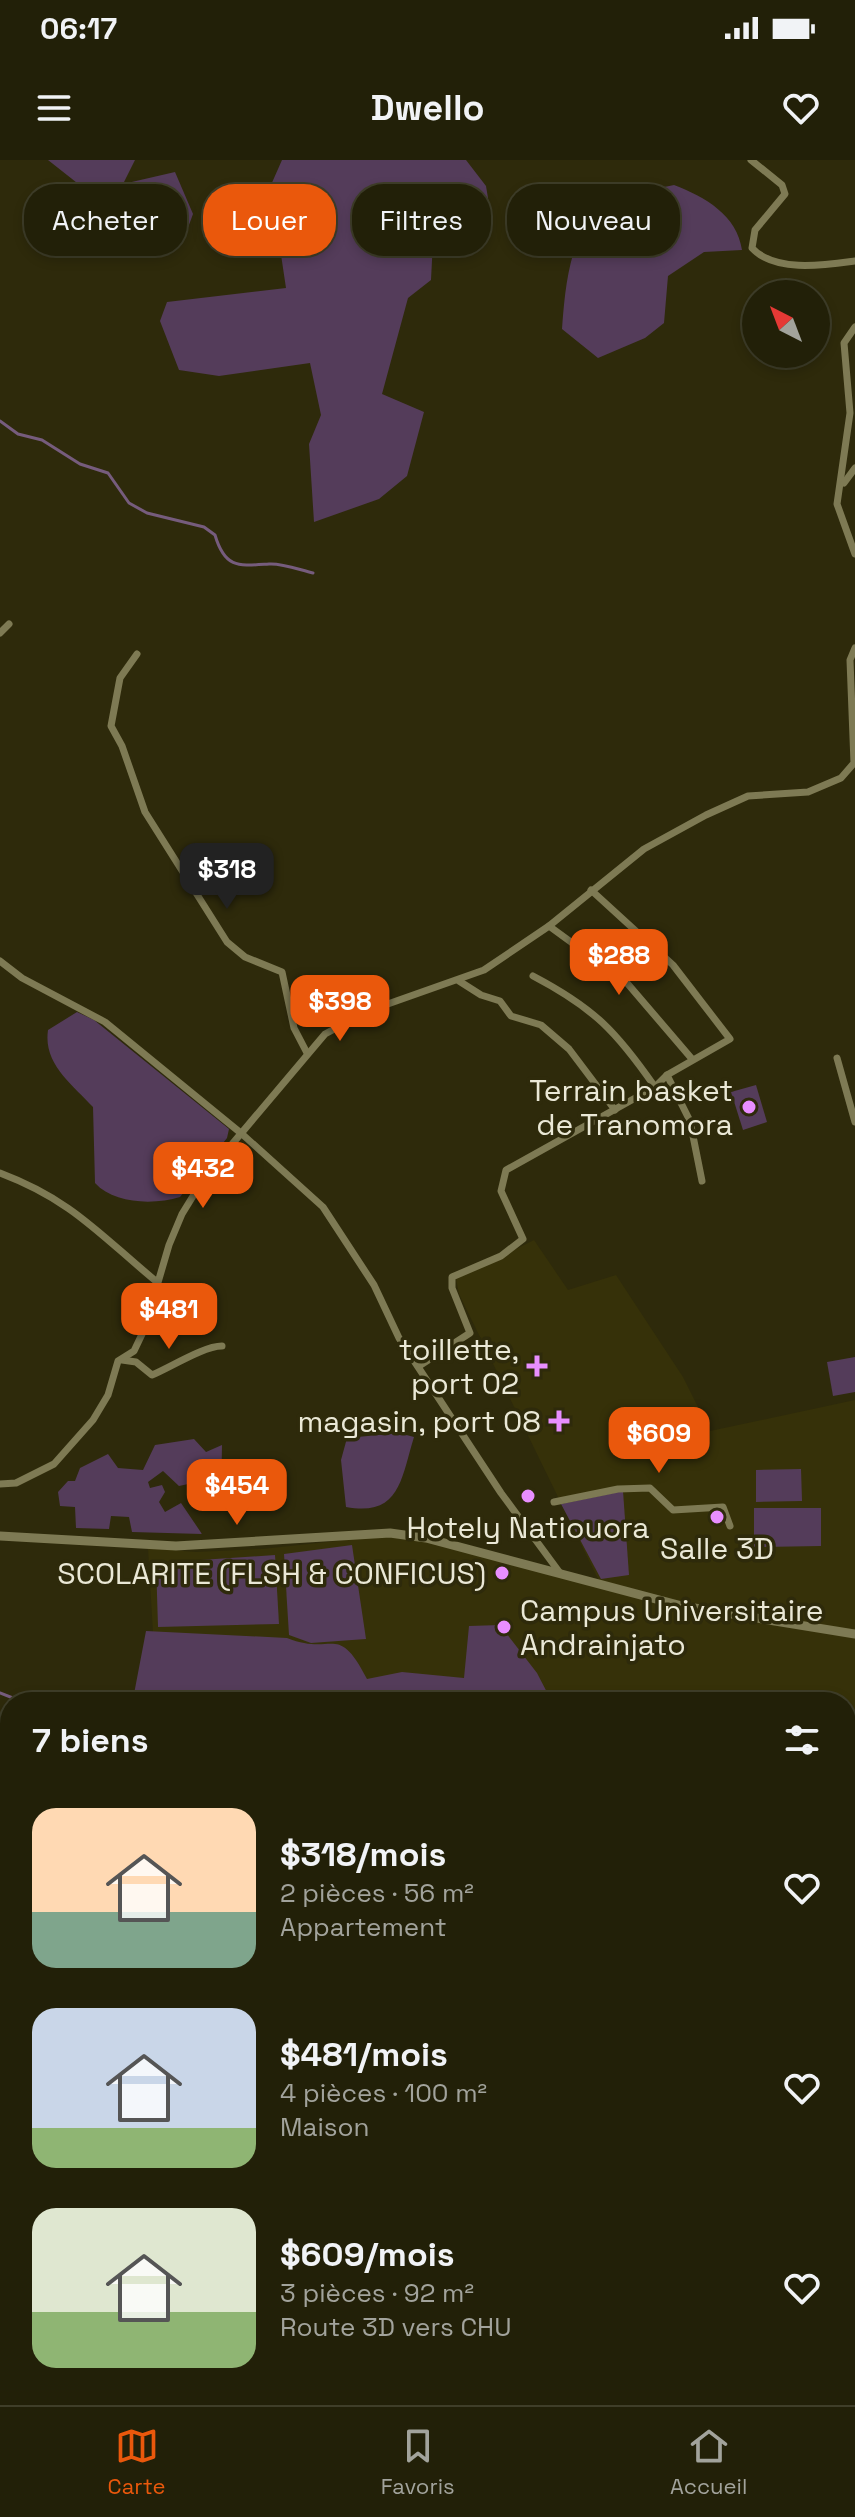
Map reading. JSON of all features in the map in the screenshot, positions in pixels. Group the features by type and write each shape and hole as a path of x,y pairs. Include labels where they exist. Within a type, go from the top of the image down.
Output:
{"street":[{"path":"751,160 782,185 785,194 755,230 752,248 759,256 813,266 855,261"},
{"path":"855,327 844,343 850,413 837,504 855,554"},
{"path":"842,485 855,468"},
{"path":"0,633 9,624"},
{"path":"0,1484 16,1483 54,1464 93,1420 108,1395 118,1361 134,1351 182,1214 206,1175 325,1034 350,1019 484,970 549,926 644,849 706,815 748,796 808,792 841,778 854,763 850,660 855,648"},
{"path":"137,654 120,678 111,717 145,812 227,942 245,957 282,972 294,1028 307,1053"},
{"path":"419,1366 470,1333 452,1288 452,1277 501,1256 523,1239 501,1191 506,1170 655,1087 692,1059 730,1039 673,965 591,890"},
{"path":"549,926 627,983 692,1059"},
{"path":"0,961 22,978 105,1022 242,1134 323,1207 374,1285 399,1338 501,1493 562,1575"},
{"path":"533,976 591,1009 627,1047 655,1087"},
{"path":"459,981 481,995 500,1001 511,1016 541,1025 569,1049 615,1110"},
{"path":"837,1058 855,1122"},
{"path":"667,1075 690,1121 702,1181"},
{"path":"0,1173 54,1196 98,1228 114,1247 157,1282"},
{"path":"118,1361 136,1362 152,1375 191,1359 210,1346 222,1346"},
{"path":"554,1502 618,1489 650,1488 673,1510 723,1507 730,1526"},
{"path":"0,1536 176,1546 390,1533 426,1538 682,1606 855,1634"}],"shaded area":[{"path":"48,160 135,160 123,184 78,184"},
{"path":"282,160 466,160 484,184 352,184 352,256 432,256 431,280 408,298 382,394 424,412 407,476 379,499 314,522 309,444 321,415 310,363 219,376 179,370 160,321 167,302 286,288 281,256 336,256 336,184 271,184"},
{"path":"175,172 180,184 123,184"},
{"path":"680,188 708,202 726,217 734,227 742,250 704,252 668,276 664,323 645,338 598,358 562,329 572,256 680,256"},
{"path":"187,200 193,214 187,230"},
{"path":"77,1012 94,1020 229,1129 227,1138 180,1197 135,1201 113,1195 95,1183 93,1107 61,1073 50,1053 48,1042 48,1030"},
{"name":"Terrain basket de Tranomora","path":"756,1085 767,1122 743,1130 731,1092"},
{"name":"Campus Universitaire Andrainjato","path":"534,1240 568,1290 616,1275 683,1377 710,1431 855,1400 855,1692 187,1692 155,1667 148,1548 196,1552 262,1549 393,1535 428,1539 599,1581 459,1294 456,1279"},
{"path":"855,1357 855,1392 833,1396 827,1362"},
{"path":"399,1433 414,1437 395,1492 378,1506 364,1509 346,1507 341,1460 347,1438"},
{"path":"194,1439 206,1452 222,1445 221,1499 210,1498 211,1479 179,1486 163,1471 148,1482 150,1488 162,1485 165,1492 159,1502 165,1512 181,1503 202,1534 132,1532 129,1517 111,1516 109,1529 76,1528 75,1507 60,1506 58,1492 68,1481 75,1481 80,1468 108,1454 118,1468 143,1470 155,1445"},
{"path":"801,1469 802,1501 756,1502 756,1470"},
{"path":"623,1491 629,1575 601,1579 561,1504"},
{"path":"754,1508 821,1508 821,1546 754,1547"},
{"path":"352,1545 366,1639 311,1643 289,1635 284,1554"},
{"path":"275,1555 279,1624 158,1627 156,1563"},
{"path":"500,1625 537,1673 547,1692 134,1692 146,1631 287,1638 303,1643 333,1644 348,1651 367,1679 402,1672 464,1678 469,1626"}],"waterway":[{"path":"0,421 18,434 42,440 80,464 108,473 129,503 147,513 204,527 215,535 223,554 234,563 280,565 313,573"}],"place":[{"name":"Terrain basket de Tranomora","path":"749,1107"},
{"name":"toillette, port 02","path":"537,1366"},
{"name":"magasin, port 08","path":"559,1421"},
{"name":"Hotely Natiouora","path":"528,1496"},
{"name":"Salle 3D","path":"717,1517"},
{"name":"SCOLARITE (FLSH & CONFICUS)","path":"502,1573"},
{"name":"Campus Universitaire Andrainjato","path":"504,1627"}]}
